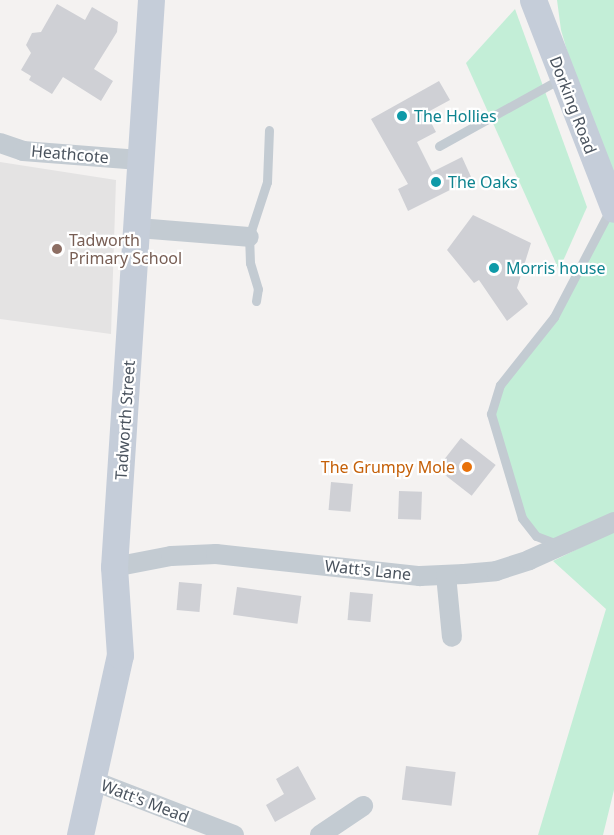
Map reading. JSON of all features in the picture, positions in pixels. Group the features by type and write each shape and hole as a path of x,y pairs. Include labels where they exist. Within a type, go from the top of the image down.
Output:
{"main road":[{"name":"Tadworth Street","path":"80,835 94,781 120,655 114,567 138,228 140,160 151,0"},
{"name":"Dorking Road","path":"533,0 613,207"}],"street":[{"name":"Heathcote","path":"0,143 23,151 140,160"},
{"path":"138,228 249,237"},
{"name":"Watt's Lane","path":"114,567 171,556 216,554 420,576 496,571 614,522"},
{"path":"447,575 452,637"},
{"name":"Watt's Mead","path":"94,781 232,834"},
{"path":"320,835 363,806"}],"lane":[{"path":"439,146 562,78"},
{"path":"256,301 258,289 250,263 249,237 267,182 269,130"},
{"path":"559,545 536,536 522,518 491,414 501,385 554,317 613,207"}],"shaded area":[{"name":"Tadworth Primary School","path":"0,162 116,180 111,334 0,319"}],"green space":[{"path":"557,0 614,0 614,522 559,545 528,528 493,428 494,399 554,317 612,205 561,30"},
{"path":"515,9 587,207 559,270 466,63"},
{"path":"614,531 614,790 603,835 538,835 606,609 553,561"}],"building":[{"path":"57,4 85,20 92,7 118,22 117,32 94,69 113,81 101,101 63,77 52,94 29,80 31,76 21,70 31,53 26,45 32,33 41,32"},
{"path":"439,81 450,100 426,113 436,132 417,142 432,172 462,157 472,179 408,211 398,189 408,184 371,119"},
{"name":"Morris house","path":"473,215 531,243 517,288 528,304 507,321 479,280 474,283 447,250"},
{"name":"The Grumpy Mole","path":"461,438 496,465 472,496 437,469"},
{"path":"331,482 353,484 350,512 329,510"},
{"path":"399,491 422,492 421,520 398,519"},
{"path":"179,582 202,584 199,612 177,610"},
{"path":"237,587 301,596 297,624 233,615"},
{"path":"350,592 373,594 370,622 348,620"},
{"path":"298,766 316,799 275,822 266,805 284,794 276,779"},
{"path":"406,766 456,772 451,806 402,800"}],"place":[{"name":"The Hollies","path":"402,116"},
{"name":"The Oaks","path":"436,182"},
{"name":"Tadworth Primary School","path":"57,249"},
{"name":"Morris house","path":"494,268"},
{"name":"The Grumpy Mole","path":"467,467"}]}
